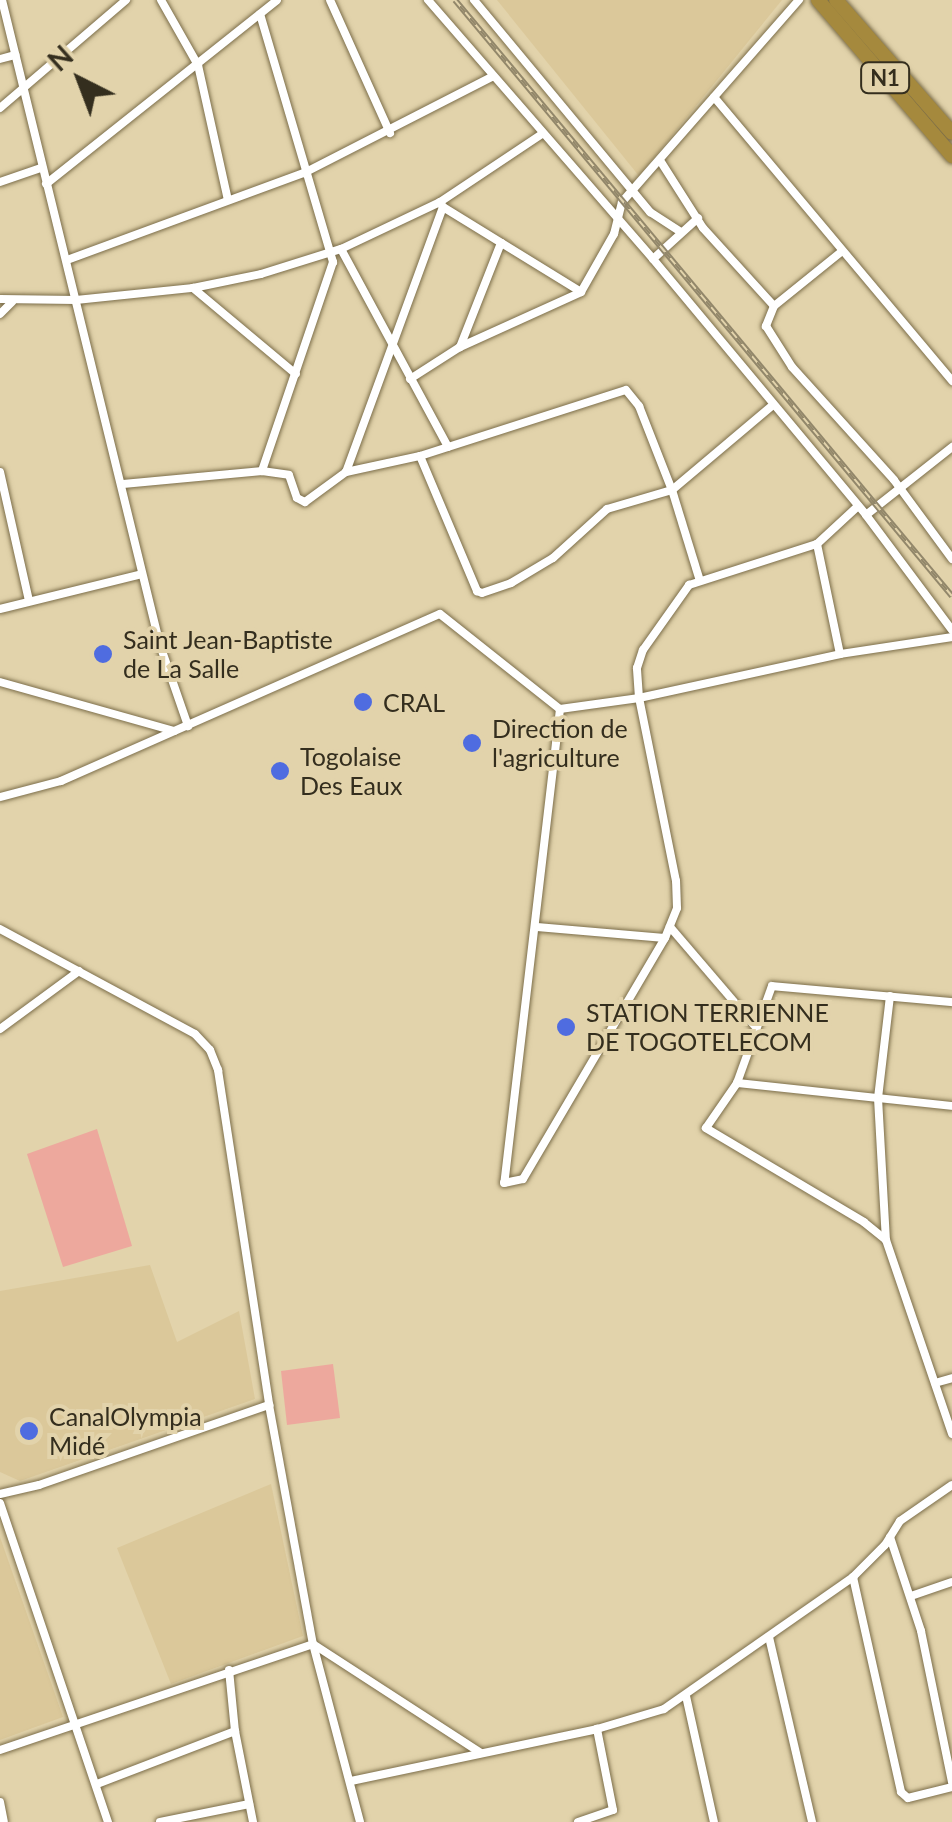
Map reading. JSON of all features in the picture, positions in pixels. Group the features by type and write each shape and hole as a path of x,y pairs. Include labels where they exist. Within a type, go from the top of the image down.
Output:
{"highway":[{"name":"N1","path":"818,0 952,156"},
{"name":"N1","path":"836,0 952,133"}],"street":[{"path":"2,0 142,574 176,701 188,726"},
{"path":"0,108 126,0"},
{"path":"161,0 198,65 228,200"},
{"path":"46,184 277,0"},
{"path":"330,0 390,132"},
{"path":"0,797 61,781 440,614 560,709 639,698 952,633 866,515 653,259 428,0"},
{"path":"474,0 632,192 650,212 681,232"},
{"path":"410,379 460,347 581,292 614,234 616,218 632,192 799,0"},
{"path":"260,14 304,173 337,250 448,448"},
{"path":"0,59 15,55"},
{"path":"66,260 304,173 492,77"},
{"path":"714,97 952,381"},
{"path":"0,299 76,300 193,288 261,274 337,250 442,205 542,134"},
{"path":"661,162 698,218 774,306"},
{"path":"0,182 41,168"},
{"path":"442,205 581,292"},
{"path":"346,472 442,205"},
{"path":"653,259 698,218"},
{"path":"460,347 501,243"},
{"path":"262,471 337,250"},
{"path":"842,252 774,306 766,326 792,367 898,486 952,558"},
{"path":"193,288 296,374"},
{"path":"0,314 12,302"},
{"path":"123,484 262,471 289,475 297,498 305,502 346,472 448,448 626,390 639,406 672,490 700,578"},
{"path":"420,456 479,592 511,584 553,558 607,509 672,490 774,405"},
{"path":"866,515 952,447"},
{"path":"0,472 29,602"},
{"path":"560,709 504,1183 523,1178 665,938 676,908 676,882 639,698 637,668 643,650 680,594 700,578 817,544 858,506"},
{"path":"817,544 840,654"},
{"path":"0,609 142,574"},
{"path":"0,682 130,715 175,731"},
{"path":"537,927 665,938"},
{"path":"670,927 755,1026"},
{"path":"0,929 195,1034 210,1050 218,1070 269,1405 313,1644 360,1822"},
{"path":"0,1030 79,971"},
{"path":"886,1240 864,1222 706,1128 737,1083 769,989 775,985 952,1002"},
{"path":"890,996 878,1098 886,1240 952,1434"},
{"path":"737,1083 952,1106"},
{"path":"936,1383 952,1378"},
{"path":"0,1494 38,1485 269,1405"},
{"path":"351,1781 597,1729 650,1714 686,1696 853,1576 912,1510 952,1486"},
{"path":"0,1503 108,1822"},
{"path":"853,1576 901,1792 908,1798 952,1784 911,1596 890,1537"},
{"path":"911,1596 952,1582"},
{"path":"769,1637 812,1822"},
{"path":"0,1750 313,1644"},
{"path":"313,1644 482,1753"},
{"path":"229,1670 235,1731 252,1822"},
{"path":"686,1696 714,1822"},
{"path":"578,1822 613,1810 597,1729"},
{"path":"97,1784 235,1731"},
{"path":"0,1802 4,1822"},
{"path":"160,1822 249,1804"}],"shaded area":[{"path":"497,0 782,0 639,176"},
{"path":"97,1129 132,1246 63,1267 27,1154"},
{"path":"150,1265 177,1342 239,1311 255,1399 20,1481 0,1472 0,1291"},
{"path":"333,1364 340,1418 287,1425 281,1371"},
{"path":"271,1484 303,1636 171,1684 117,1548"},
{"path":"0,1537 63,1717 0,1740"}],"railway":[{"path":"455,0 952,596"}],"place":[{"name":"Saint Jean-Baptiste de La Salle","path":"103,654"},
{"name":"CRAL","path":"363,702"},
{"name":"Direction de l'agriculture","path":"472,743"},
{"name":"Togolaise Des Eaux","path":"280,771"},
{"name":"STATION TERRIENNE DE TOGOTELECOM","path":"566,1027"},
{"name":"CanalOlympia Midé","path":"29,1431"}]}
